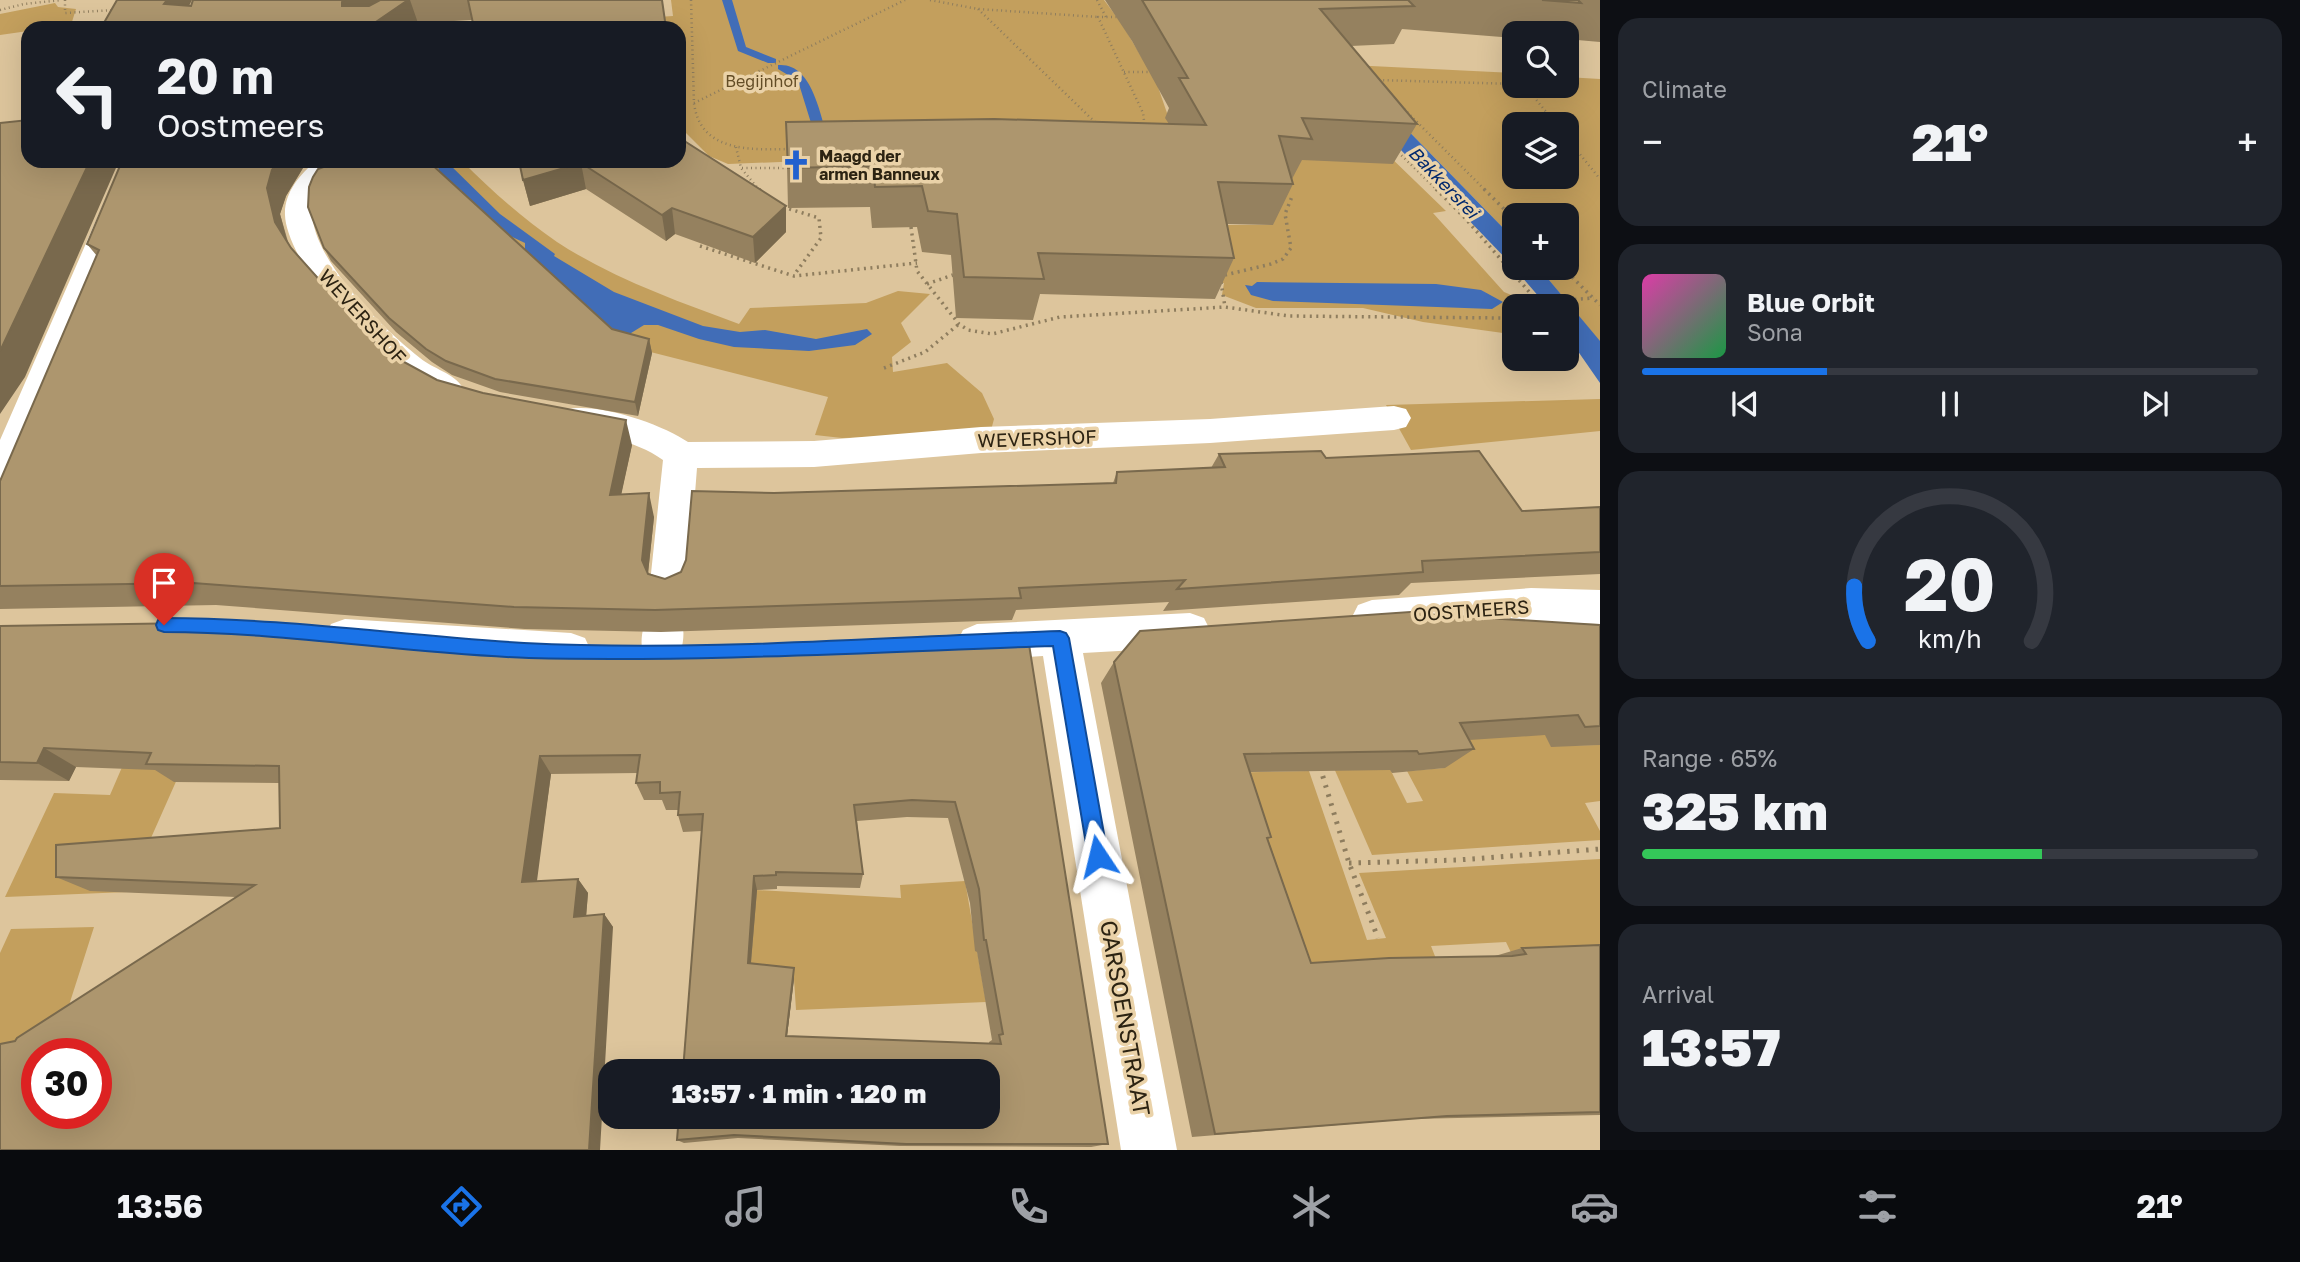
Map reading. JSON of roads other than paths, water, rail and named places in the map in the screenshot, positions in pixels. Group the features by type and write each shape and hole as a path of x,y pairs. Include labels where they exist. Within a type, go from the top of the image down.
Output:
{"street":[{"path":"0,472 24,427 132,168"},
{"name":"WEVERSHOF","path":"324,168 305,186 297,215 306,247 317,267 407,365 433,382 472,398"},
{"path":"545,413 634,430 659,439 681,455 668,583"},
{"name":"WEVERSHOF","path":"681,455 814,454 981,440 1210,431 1394,418"},
{"name":"OOSTMEERS","path":"1331,620 1531,605 1600,607"},
{"path":"937,644 1224,628"},
{"path":"307,632 525,650 613,652 663,637 703,652"},
{"name":"GARSOENSTRAAT","path":"1060,638 1149,1150"}],"water":[{"name":"Bakkersrei","path":"1387,109 1502,227 1502,255 1370,118"},
{"path":"453,168 500,214 555,254 554,256 614,292 703,326 740,332 765,330 816,339 867,329 872,334 855,345 809,351 734,347 658,325 644,325 623,338 525,252 525,243 504,233 459,196 462,191 439,174 439,169"},
{"path":"1524,280 1549,280 1561,294 1537,294"},
{"path":"1257,282 1436,284 1481,290 1502,303 1492,309 1273,301 1251,295 1245,285 1252,286"},
{"path":"1579,316 1600,341 1600,383 1579,353"}],"waterway":[{"path":"727,0 742,49 772,61"},
{"path":"782,67 803,79 822,139"}],"place":[{"name":"Maagd der armen Banneux","path":"796,165"}],"park label":[{"name":"Begijnhof","path":"762,81"}]}
